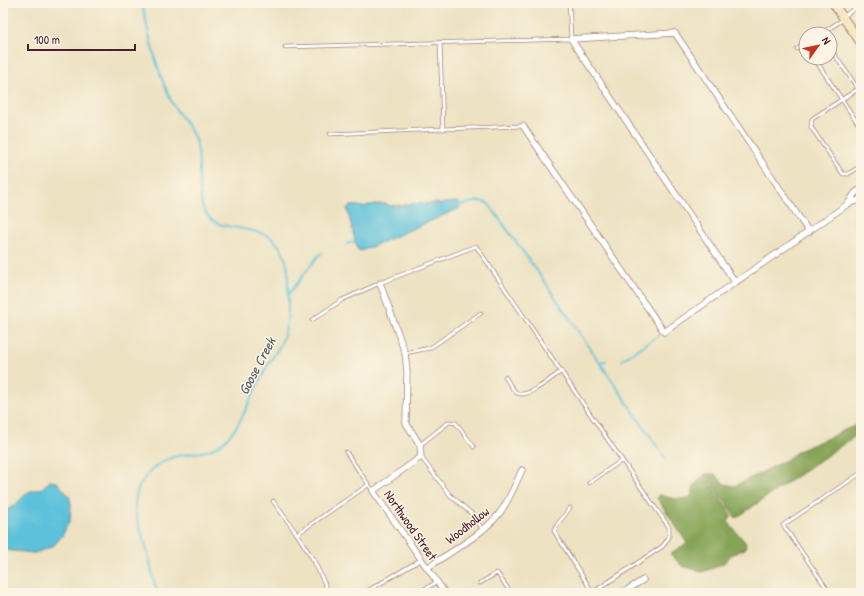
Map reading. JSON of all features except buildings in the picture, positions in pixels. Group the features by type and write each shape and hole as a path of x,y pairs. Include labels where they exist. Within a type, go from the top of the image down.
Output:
{"main road":[{"path":"833,3 861,43"}],"street":[{"path":"571,38 675,33 809,232"},
{"path":"571,38 735,282"},
{"path":"523,126 664,332 848,204 861,200"},
{"path":"848,204 855,193 861,189"},
{"path":"380,283 405,353 407,371 406,423 420,445 421,457"},
{"name":"Northwood Street","path":"421,457 373,491 445,593"},
{"name":"Woodhollow","path":"428,568 482,530 500,513 522,470"},
{"path":"622,593 643,580"}],"lane":[{"path":"285,47 571,38 568,3"},
{"path":"832,26 861,4"},
{"path":"440,42 443,128"},
{"path":"838,59 860,88 861,93"},
{"path":"819,66 861,128"},
{"path":"860,88 812,119 811,127 843,174 848,174 861,166"},
{"path":"330,134 443,128 523,126"},
{"path":"312,320 342,300 380,283 476,246 621,460 669,527 669,537 663,546 593,593 554,531 570,508"},
{"path":"405,353 430,348 481,313"},
{"path":"505,377 519,394 528,394 562,371"},
{"path":"420,445 449,422 456,423 474,447"},
{"path":"346,452 373,491"},
{"path":"421,457 450,495 473,515 482,530"},
{"path":"589,483 621,460"},
{"path":"830,593 783,525 861,473"},
{"path":"297,534 368,485"},
{"path":"273,500 314,561 329,593"},
{"path":"364,593 422,559"},
{"path":"480,583 497,573 511,593"},
{"path":"418,593 437,582"}],"green space":[{"path":"859,213 861,214 861,235 855,220 855,215"},
{"path":"861,422 861,432 736,518 705,474 715,474 724,484 735,486 786,460 798,451"},
{"path":"704,475 732,516 728,520 731,526 746,543 745,549 731,555 724,563 702,572 682,566 670,554 687,543 657,498 658,495 677,499 691,497 694,486"}],"water":[{"path":"459,202 461,205 458,209 364,250 361,251 357,249 347,208 351,206 363,207 369,205 387,204 390,206 404,206 405,204 438,203 440,205 443,203"},
{"path":"50,481 57,482 69,496 71,504 70,520 62,536 53,546 35,553 3,550 3,512 15,505 28,492 42,488"}],"waterway":[{"name":"Goose Creek","path":"142,3 152,48 163,81 173,104 189,128 196,142 199,158 200,192 203,208 210,218 220,224 258,232 270,237 280,246 287,264 288,274 288,312 284,337 269,363 239,423 229,436 217,446 198,453 178,456 164,461 150,471 137,492 135,508 138,523 146,546 158,593"},
{"path":"461,205 479,201 488,203 540,275 665,458"},
{"path":"347,244 355,241"},
{"path":"288,295 318,256 322,253"},
{"path":"622,360 658,336"},
{"path":"599,362 606,361"}]}
